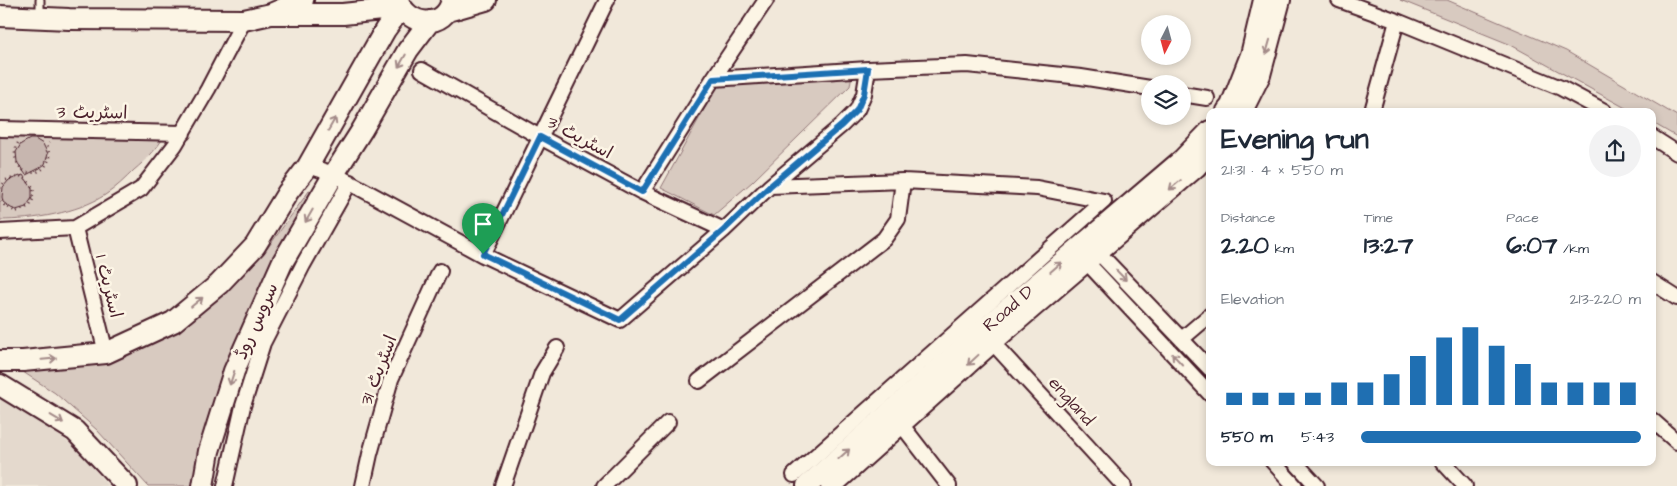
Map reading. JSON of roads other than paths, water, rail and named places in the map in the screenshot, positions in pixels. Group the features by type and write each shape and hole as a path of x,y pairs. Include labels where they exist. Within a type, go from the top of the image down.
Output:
{"street":[{"path":"0,16 40,9 69,20 244,20 271,14 303,0"},
{"path":"400,4 411,18 417,21 430,21 443,16 450,5 486,0"},
{"path":"483,254 607,0"},
{"path":"642,192 713,79 766,0"},
{"path":"1229,108 1251,55 1264,0"},
{"path":"1244,108 1260,75 1280,0"},
{"path":"1338,0 1397,21 1561,88 1598,108"},
{"path":"271,14 343,14 400,4"},
{"path":"0,361 23,361 106,353 173,322 219,284 255,246 288,192 308,166 400,4"},
{"path":"0,232 75,228 140,189 176,145 244,20"},
{"path":"203,486 209,451 234,371 282,263 342,178 362,130 408,50 430,21"},
{"path":"1373,108 1397,21"},
{"path":"713,79 967,65 1081,77 1141,87"},
{"path":"308,166 342,178 483,254 620,320 724,230 770,186 857,110 864,94 868,69"},
{"name":"اسٹریٹ 3","path":"422,70 642,192 724,230"},
{"path":"1191,95 1207,98"},
{"name":"اسٹریٹ 3","path":"0,129 183,133"},
{"name":"Road D","path":"815,482 901,424 992,342 1206,136"},
{"path":"1656,140 1677,153"},
{"name":"Road D","path":"815,482 979,333 1196,167 1206,156"},
{"name":"سروس روڈ","path":"226,486 243,406 263,343 303,265 342,178"},
{"path":"770,186 903,181 1037,188 1104,202 815,482"},
{"path":"699,381 884,239 898,219 903,181"},
{"name":"اسٹریٹ 1","path":"75,228 106,353"},
{"path":"1086,250 1182,338 1206,365"},
{"path":"1086,250 1206,389"},
{"name":"اسٹریٹ 31","path":"363,486 391,379 440,272"},
{"path":"1656,285 1677,298"},
{"path":"1182,338 1206,318"},
{"name":"england","path":"992,342 1124,486"},
{"path":"503,486 542,372 557,348"},
{"path":"0,385 75,431 127,486"},
{"path":"604,486 668,422"},
{"path":"901,424 949,486"},
{"path":"1656,424 1677,442"},
{"path":"1277,466 1295,486"},
{"path":"1299,466 1317,486"},
{"path":"1445,466 1457,483"}]}
